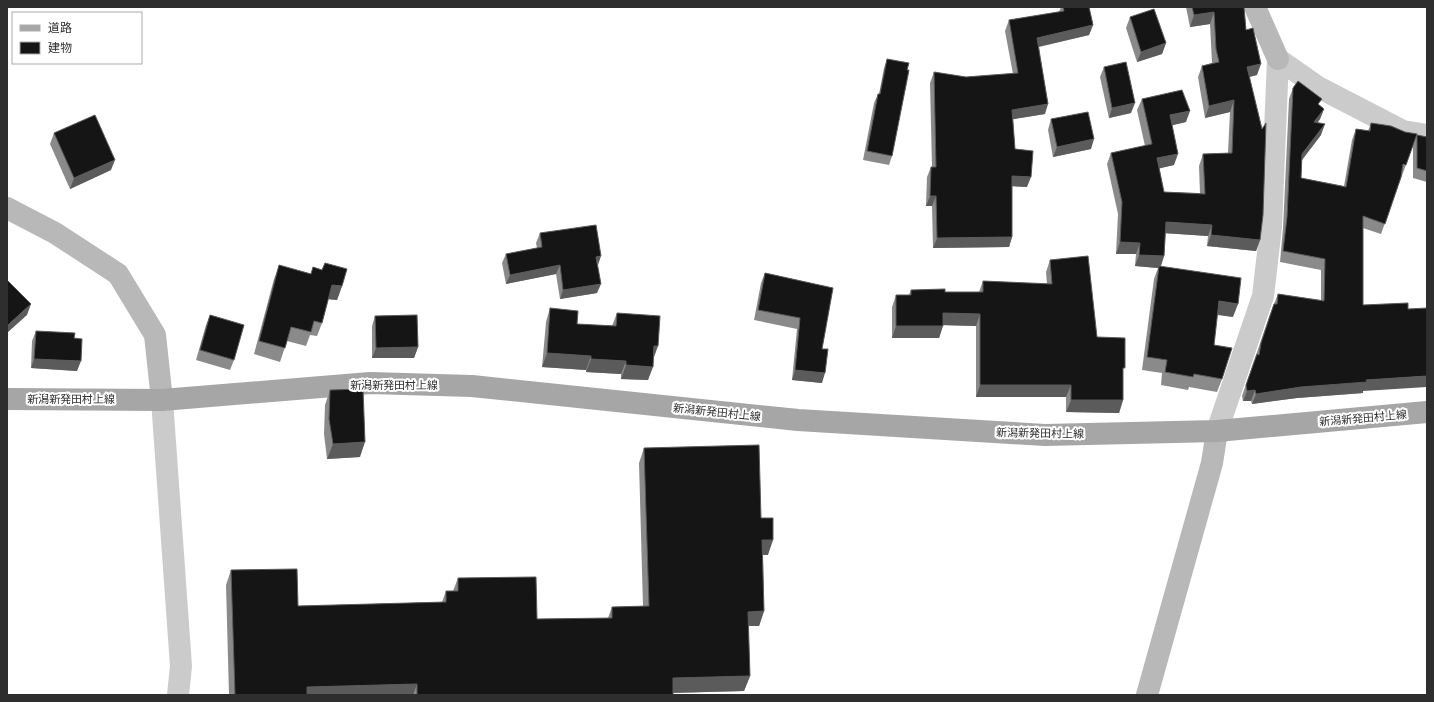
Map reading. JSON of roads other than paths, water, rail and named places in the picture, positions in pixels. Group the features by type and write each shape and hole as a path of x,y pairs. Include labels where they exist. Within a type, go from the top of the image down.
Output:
{"main road":[{"name":"新潟新発田村上線","path":"7,399 162,400 378,383 472,386 798,420 1045,436 1217,431 1427,412"}],"street":[{"path":"1147,695 1212,464 1217,431 1263,296 1271,227 1278,59 1255,7"},
{"path":"1278,59 1318,87 1404,131 1427,135"},
{"path":"7,208 55,232 118,274 155,335 162,400 181,666 178,695"}]}
